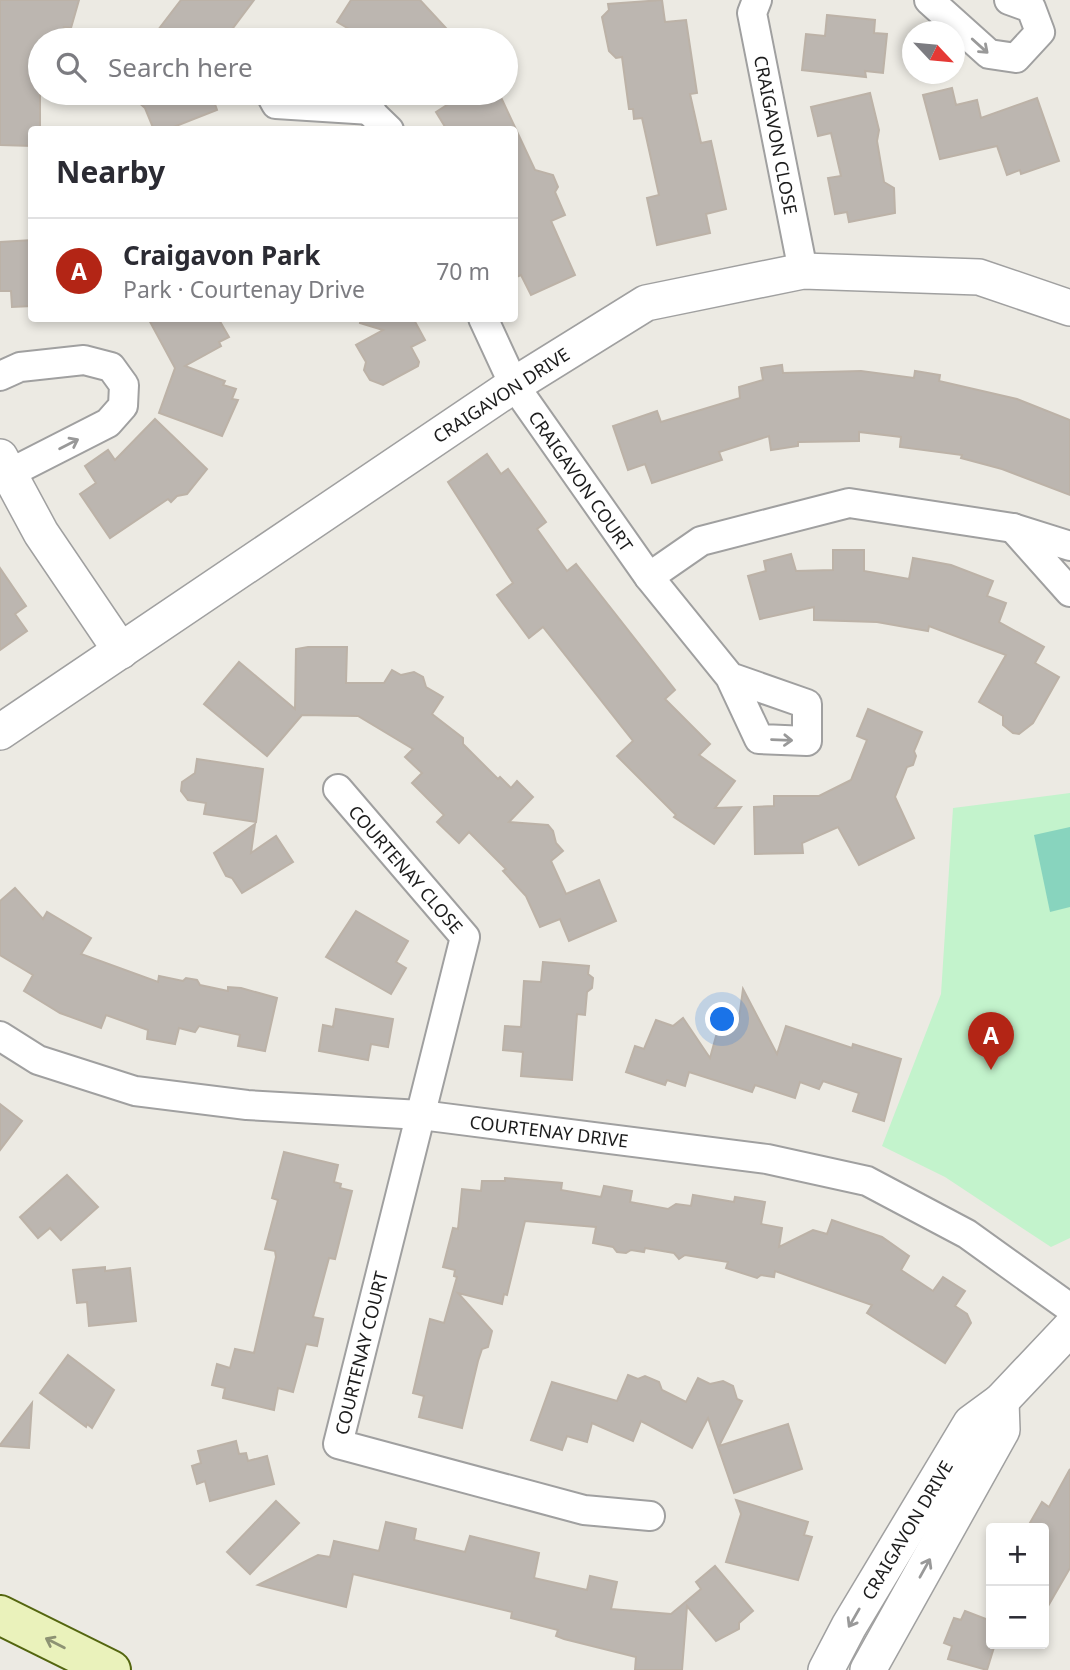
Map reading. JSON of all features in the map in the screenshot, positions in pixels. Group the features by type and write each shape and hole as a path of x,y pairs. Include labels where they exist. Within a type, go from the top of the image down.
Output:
{"main road":[{"path":"0,1615 111,1670"}],"street":[{"name":"CRAIGAVON CLOSE","path":"757,0 752,13 803,271"},
{"path":"929,0 989,54 1016,58 1040,32 1031,8 1009,0"},
{"path":"289,105 370,111"},
{"name":"CRAIGAVON DRIVE","path":"0,732 514,386 646,303 803,271 979,277 1070,308"},
{"name":"CRAIGAVON COURT","path":"485,322 514,386 649,577 730,677"},
{"path":"0,376 20,367 84,359 111,367 124,385 123,406 108,424 4,466 41,533 121,651"},
{"path":"649,577 701,541 849,503 1013,528 1070,546"},
{"path":"1013,528 1070,592"},
{"name":"COURTENAY CLOSE","path":"338,789 465,937 421,1115"},
{"name":"COURTENAY DRIVE","path":"0,1036 38,1060 135,1091 247,1105 421,1115 767,1158 867,1181 967,1234 1070,1308"},
{"name":"COURTENAY COURT","path":"421,1115 338,1444 584,1510 650,1516"},
{"name":"CRAIGAVON DRIVE","path":"826,1670 849,1626 971,1423 1001,1401 1070,1328"},
{"name":"CRAIGAVON DRIVE","path":"868,1670 1002,1430 1001,1401"}],"green space":[{"path":"1070,793 1070,1238 1051,1247 945,1177 882,1146 941,994 953,808"},
{"path":"1070,827 1070,907 1050,912 1034,835"}],"building":[{"path":"0,0 79,0 71,28 28,28 28,105 40,105 40,126 28,126 28,146 0,145"},
{"path":"181,0 254,0 233,28 160,28"},
{"path":"351,0 420,0 446,28 347,28 337,22"},
{"path":"662,0 665,22 686,20 697,93 690,94 701,143 711,141 726,209 706,214 710,233 657,245 647,198 659,195 642,118 634,119 633,109 629,109 622,57 616,58 609,51 602,17 609,10 608,4"},
{"path":"827,15 875,20 874,33 887,34 883,73 865,71 866,77 802,70 806,34 825,36"},
{"path":"952,88 956,105 977,100 981,118 1037,98 1059,161 1021,174 1020,170 1007,175 997,146 940,159 923,95"},
{"path":"870,93 879,130 877,141 884,182 894,188 895,213 849,222 847,212 835,214 828,178 841,176 831,133 818,136 811,107"},
{"path":"142,105 215,105 217,110 176,126 152,126"},
{"path":"447,105 505,105 514,126 445,126 436,112"},
{"path":"518,134 535,170 553,175 558,187 555,192 565,215 551,221 575,275 531,295 521,275 518,276"},
{"path":"28,240 28,306 12,307 11,291 0,291 0,242"},
{"path":"150,322 220,322 229,337 219,342 221,346 185,366 225,381 223,385 236,389 232,399 238,400 222,436 159,413 175,368"},
{"path":"415,322 425,340 411,347 419,362 418,366 383,385 370,380 364,370 366,362 356,345 383,330 360,323"},
{"path":"782,365 783,373 861,371 914,378 915,371 940,375 939,381 1017,399 1070,420 1070,495 1002,469 961,458 962,455 900,447 901,437 859,432 859,441 798,442 798,446 771,450 769,436 719,452 722,460 652,483 645,464 628,470 613,426 657,411 661,422 740,398 739,387 763,380 761,368"},
{"path":"155,419 207,469 187,494 177,496 171,502 168,499 110,538 80,494 96,483 85,466 108,450 115,460"},
{"path":"487,454 501,474 508,469 546,522 537,529 567,571 576,564 675,690 665,699 710,744 699,755 735,781 715,808 741,807 714,844 674,817 676,815 617,756 633,741 543,627 529,638 497,595 513,583 448,482"},
{"path":"833,550 864,550 864,571 909,579 913,558 951,565 993,581 987,596 1006,603 999,622 1044,647 1035,663 1059,677 1033,723 1019,734 1013,733 1003,725 1003,716 979,702 1006,655 929,626 928,631 877,622 814,620 814,607 760,619 748,576 766,571 764,561 791,554 796,571 833,570"},
{"path":"0,568 26,606 15,614 27,631 0,650"},
{"path":"347,647 346,683 384,683 392,670 401,675 414,672 423,677 426,687 443,697 432,714 463,738 463,744 498,779 500,777 511,788 517,781 533,797 509,822 548,825 563,851 551,861 566,894 599,880 616,921 569,941 560,919 540,927 526,896 503,871 506,869 469,832 459,843 437,822 444,815 412,783 422,773 405,757 413,749 358,716 302,715 267,756 204,704 239,662 295,709 296,649"},
{"path":"868,709 922,732 914,751 916,756 913,765 907,767 895,797 914,838 859,865 838,827 802,843 803,853 755,854 754,807 774,806 774,796 819,796 851,780 867,740 857,736"},
{"path":"197,759 263,769 256,822 204,814 206,803 188,800 181,791 182,782 195,773"},
{"path":"255,824 251,853 276,836 293,862 242,893 232,878 226,876 214,853"},
{"path":"15,888 43,919 47,912 91,938 81,954 158,982 159,976 183,981 186,978 197,980 200,985 228,991 228,987 241,988 277,998 265,1051 238,1046 240,1035 199,1026 195,1032 179,1028 175,1044 147,1039 148,1030 106,1015 101,1028 60,1013 24,991 33,975 0,955 0,901"},
{"path":"356,911 408,941 396,962 406,968 391,994 326,957"},
{"path":"543,962 589,966 588,974 593,978 592,988 587,992 585,1015 577,1014 572,1080 521,1076 523,1052 503,1050 505,1026 521,1027 524,981 541,982"},
{"path":"743,989 777,1054 786,1026 852,1048 853,1044 901,1059 884,1121 853,1111 859,1093 823,1081 819,1089 800,1082 795,1098 755,1085 752,1092 689,1072 685,1086 667,1080 665,1085 626,1072 635,1046 644,1049 656,1020 673,1026 683,1018 710,1058 718,1029 739,1019"},
{"path":"336,1009 393,1019 388,1047 371,1044 368,1060 319,1051 323,1025 333,1027"},
{"path":"0,1104 22,1121 0,1150"},
{"path":"284,1152 338,1165 334,1182 341,1184 340,1188 352,1191 335,1259 329,1258 313,1317 323,1319 317,1346 306,1344 293,1392 278,1388 274,1410 223,1398 225,1388 212,1385 217,1364 230,1368 235,1349 254,1353 276,1257 275,1251 265,1249 278,1200 272,1198"},
{"path":"67,1175 98,1207 61,1240 50,1228 38,1238 20,1217"},
{"path":"505,1178 562,1183 561,1190 601,1197 604,1186 632,1191 630,1202 668,1209 676,1204 691,1206 693,1195 734,1202 735,1197 765,1202 761,1224 782,1228 779,1247 813,1230 827,1234 832,1220 882,1237 909,1256 901,1270 933,1291 943,1277 965,1291 955,1306 967,1314 971,1323 945,1363 867,1313 872,1305 775,1271 774,1277 761,1275 757,1278 726,1268 728,1262 685,1255 679,1259 674,1253 645,1248 644,1252 617,1252 613,1247 593,1243 596,1227 525,1221 507,1295 504,1294 502,1304 458,1293 492,1331 488,1347 482,1349 478,1361 462,1428 419,1417 424,1396 413,1393 430,1319 444,1323 457,1277 454,1276 455,1270 443,1267 453,1228 458,1229 462,1189 481,1191 482,1181 505,1181"},
{"path":"105,1267 105,1271 130,1268 136,1321 89,1326 87,1302 77,1303 73,1270"},
{"path":"68,1355 114,1390 92,1428 87,1424 86,1427 40,1393"},
{"path":"628,1375 638,1379 645,1376 659,1382 662,1390 686,1402 698,1378 710,1384 723,1381 733,1386 737,1399 742,1401 719,1446 788,1424 802,1469 734,1493 708,1418 692,1448 641,1421 633,1441 592,1423 587,1442 567,1436 562,1450 531,1440 552,1382 617,1401"},
{"path":"32,1403 29,1448 0,1446 0,1445"},
{"path":"236,1441 239,1454 246,1453 248,1461 267,1456 274,1484 210,1501 205,1481 197,1484 192,1466 201,1463 198,1451"},
{"path":"1070,1469 1070,1568 1049,1604 1049,1523 1030,1523 1042,1502 1049,1507"},
{"path":"736,1500 808,1522 804,1535 812,1537 798,1580 726,1562 741,1514"},
{"path":"276,1501 299,1523 250,1574 227,1552"},
{"path":"386,1522 416,1529 414,1540 465,1552 470,1536 539,1553 534,1578 587,1590 590,1576 617,1582 611,1609 671,1614 701,1589 696,1582 715,1566 753,1611 739,1623 739,1629 716,1641 687,1606 682,1670 635,1670 636,1657 564,1639 556,1636 558,1630 511,1618 512,1612 353,1574 346,1607 258,1585 318,1555 330,1557 334,1541 379,1551"},
{"path":"965,1611 986,1619 986,1649 993,1649 987,1670 948,1659 952,1646 944,1643 954,1618 961,1620"}],"place":[{"name":"Craigavon Park","path":"991,1070"}]}
